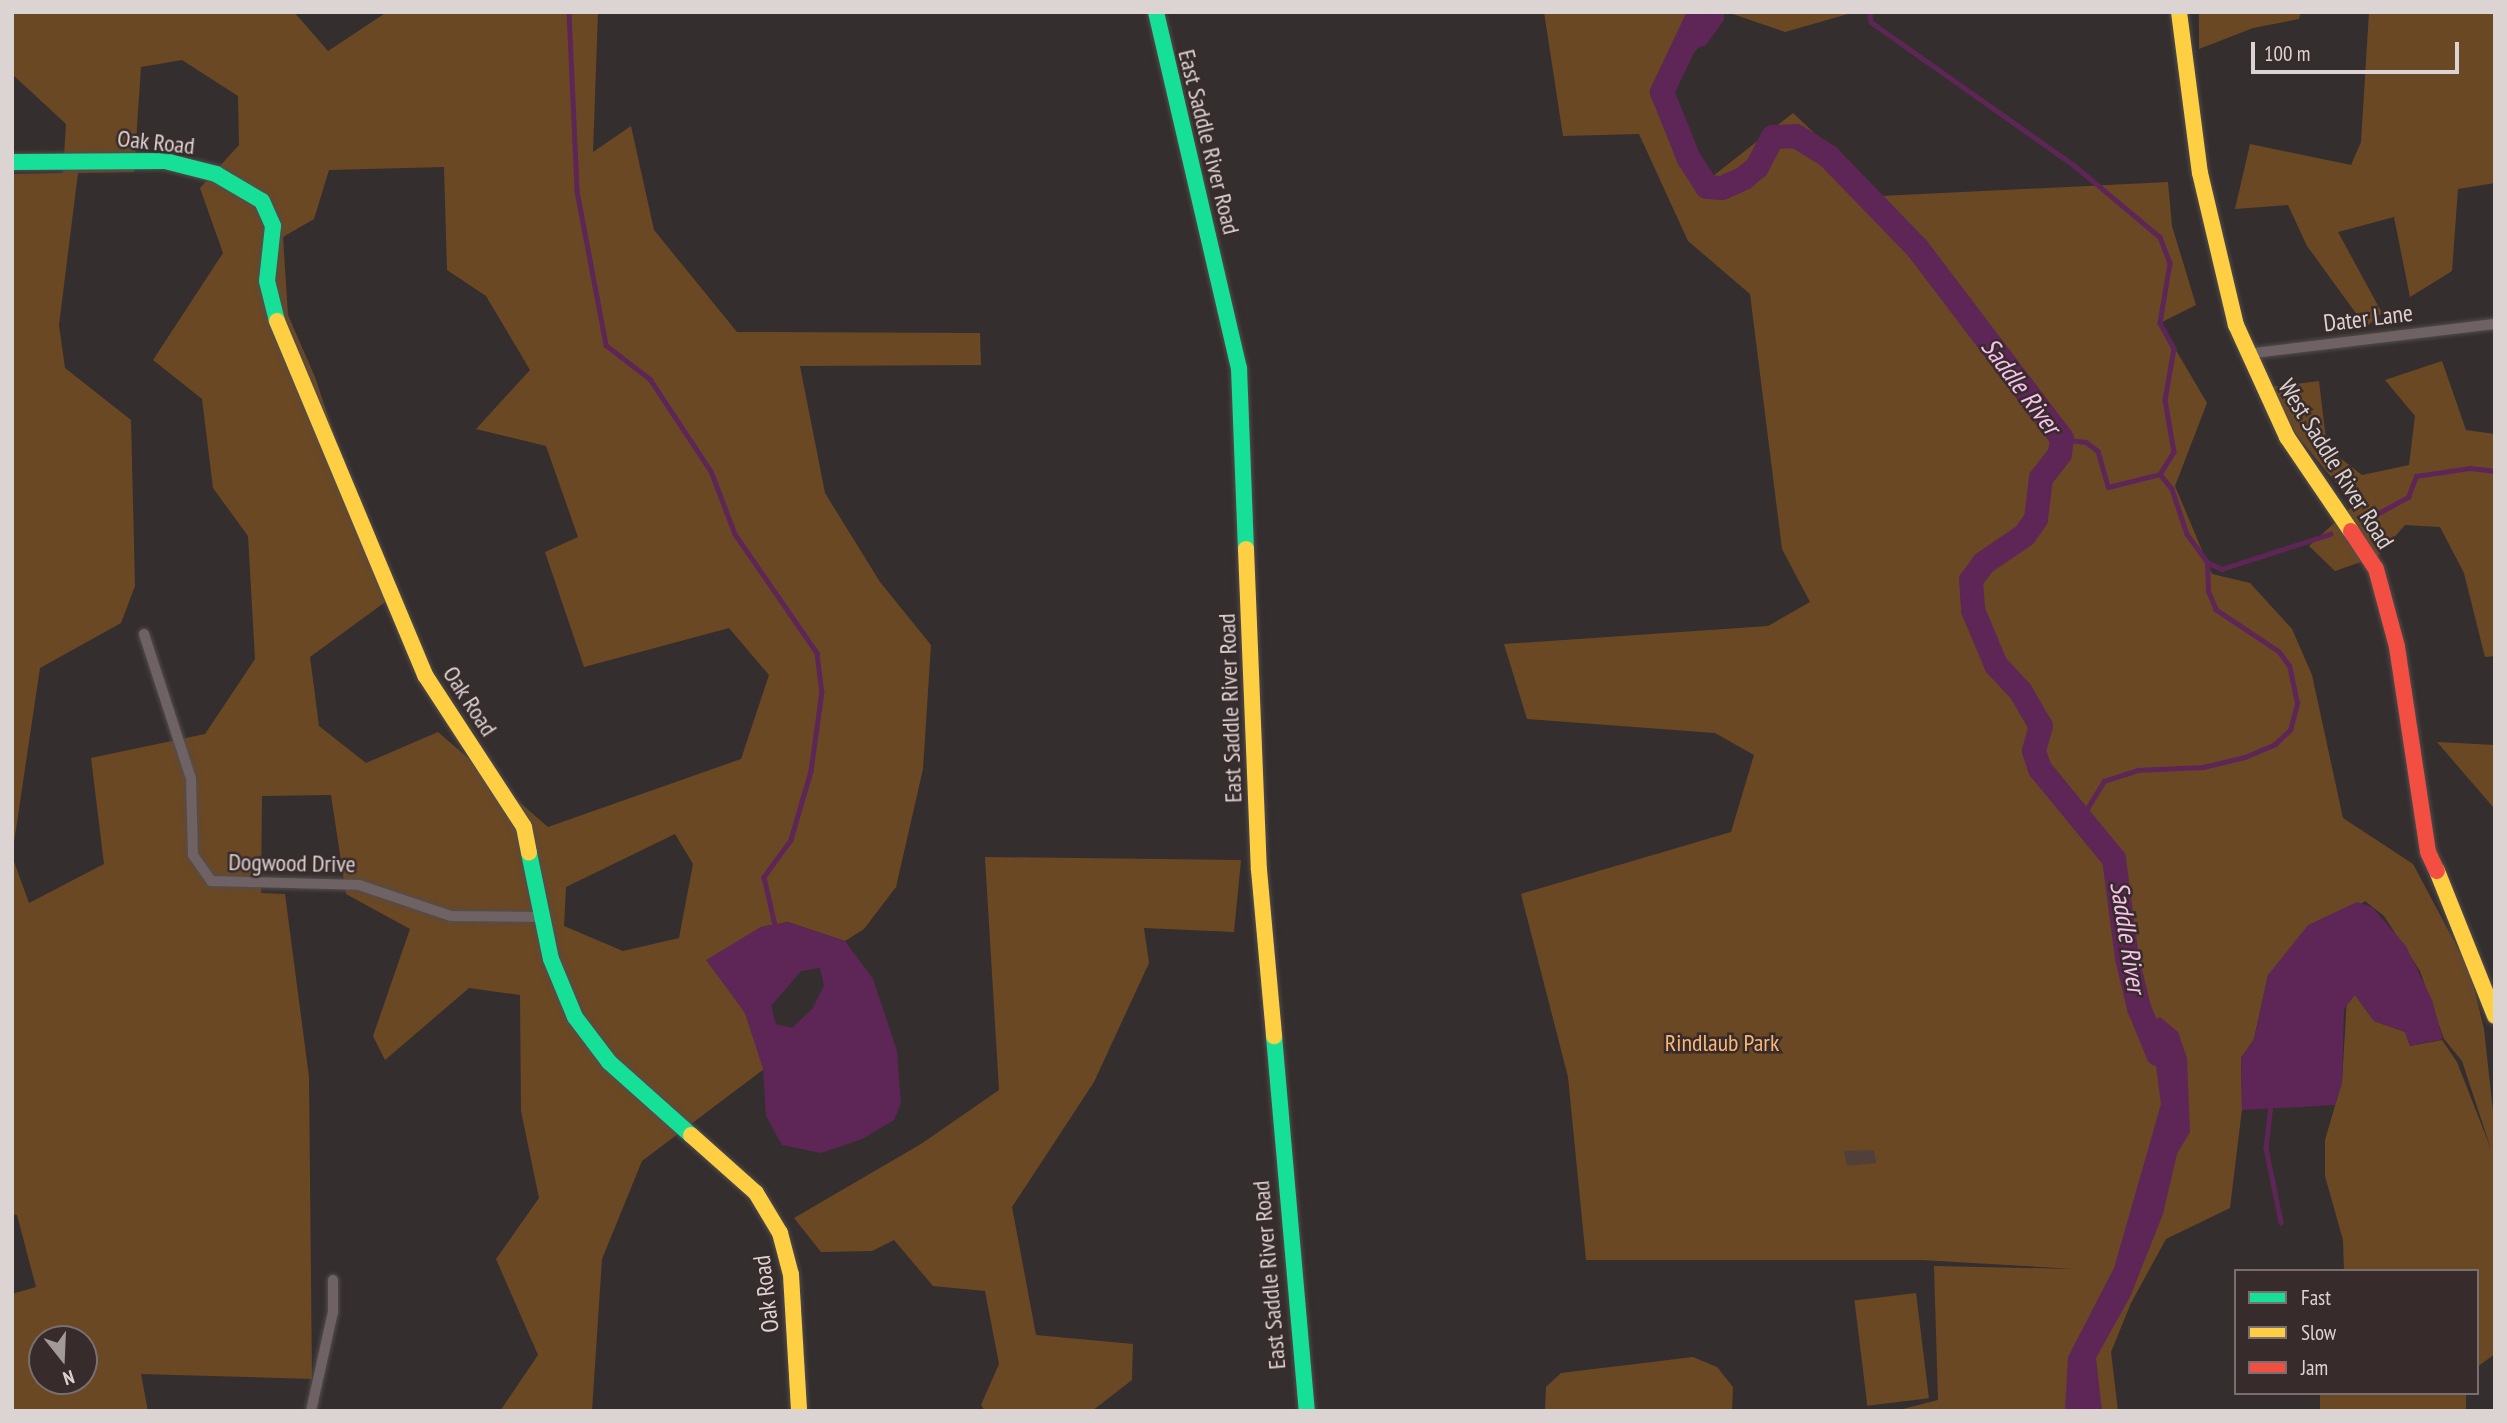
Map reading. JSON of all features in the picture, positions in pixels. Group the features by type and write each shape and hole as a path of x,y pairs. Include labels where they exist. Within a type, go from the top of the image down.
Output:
{"street":[{"name":"East Saddle River Road","path":"1156,12 1239,369 1259,870 1307,1411"},
{"name":"West Saddle River Road","path":"2179,12 2211,238 2246,354 2287,437 2376,569 2397,647 2428,852 2465,930 2495,1016"},
{"name":"Oak Road","path":"12,162 165,161 216,173 262,201 273,226 267,281 280,335 425,675 524,827 561,989 590,1039 740,1178 780,1233 791,1275 799,1411"},
{"name":"Dater Lane","path":"2246,354 2495,324"},
{"name":"Dogwood Drive","path":"144,634 191,779 193,855 211,881 359,885 451,916 543,917"},
{"path":"310,1411 333,1312 333,1280"}],"green space":[{"path":"12,12 294,12 328,51 387,12 598,12 593,152 631,126 654,230 737,332 980,333 981,365 800,366 825,493 880,582 931,645 923,769 896,887 864,929 845,941 788,922 761,927 707,960 745,1013 764,1069 642,1161 602,1259 592,1411 500,1411 538,1355 496,1259 539,1198 521,1111 520,995 469,988 385,1060 373,1036 410,929 346,894 331,795 262,796 261,893 285,894 309,1077 312,1379 141,1374 148,1411 12,1411 12,1294 36,1287 17,1215 12,1214 12,856 12,174 63,173 66,124 12,74","holes":["182,60 238,96 239,145 200,188 223,253 153,360 202,399 213,488 248,536 255,659 205,734 91,758 104,864 29,903 12,856 40,668 121,623 135,586 131,420 65,368 59,325 78,173 134,172 141,67","444,167 447,270 486,296 530,370 476,429 546,446 578,537 545,552 584,667 729,628 769,675 741,759 548,827 438,732 366,763 319,726 310,657 388,600 315,377 288,315 283,237 314,219 329,170","675,834 693,864 679,938 623,951 564,926 566,887"]},
{"name":"Rindlaub Park","path":"1544,12 1725,12 1668,86 1708,180 1793,113 1881,196 2168,182 2172,226 2196,305 2160,323 2207,403 2175,486 2212,574 2250,583 2292,629 2312,675 2343,818 2413,864 2470,971 2484,1029 2495,1130 2495,1354 2479,1366 2479,1269 2344,1269 2343,1240 2325,1176 2325,1140 2342,1082 2347,998 2355,995 2374,1021 2405,1032 2410,1046 2442,1040 2457,1062 2491,1149 2462,1061 2444,1039 2420,971 2384,916 2365,901 2268,975 2254,1039 2241,1058 2242,1109 2230,1208 2166,1239 2131,1303 2111,1352 2118,1411 1895,1411 1938,1400 1934,1266 2075,1269 1921,1260 1586,1260 1568,1077 1521,894 1731,832 1754,755 1715,733 1527,719 1504,644 1768,626 1810,602 1782,549 1750,294 1688,241 1639,134 1563,136"},
{"path":"1727,12 1855,12 1785,32"},
{"path":"2199,12 2301,12 2299,19 2253,28 2199,49"},
{"path":"2369,12 2495,12 2495,183 2458,189 2452,271 2410,297 2394,217 2338,232 2382,313 2366,327 2307,246 2288,205 2235,209 2250,144 2351,165 2361,142"},
{"path":"2442,361 2466,430 2495,434 2495,656 2485,657 2464,573 2440,527 2405,525 2378,556 2335,571 2309,546 2354,505 2295,433 2272,387 2319,381 2327,448 2362,475 2409,465 2415,416 2385,380"},
{"path":"2437,742 2495,745 2495,807 2493,807"},
{"path":"985,857 1241,860 1234,932 1144,928 1149,963 1094,1082 1012,1207 1036,1335 1133,1344 1132,1380 1092,1411 985,1411 981,1405 999,1364 985,1291 933,1286 894,1240 872,1251 821,1252 794,1218 921,1144 999,1090"},
{"path":"1916,1293 1929,1398 1867,1406 1854,1301"},
{"path":"1693,1357 1717,1367 1733,1387 1732,1411 1545,1411 1546,1387 1561,1373"},
{"path":"2320,1395 2466,1395 2466,1411 2320,1411"}],"shaded area":[{"path":"1692,12 1724,12 1724,20 1706,45 1683,53 1675,67 1677,81 1662,79"},
{"path":"2357,902 2372,907 2406,946 2432,1000 2443,1039 2410,1046 2405,1032 2374,1021 2355,995 2344,1009 2342,1082 2335,1105 2242,1110 2241,1058 2254,1039 2268,975 2308,925"},
{"path":"788,922 845,941 873,979 897,1051 901,1103 894,1120 862,1139 821,1153 782,1145 766,1116 763,1069 745,1013 706,960 761,927","holes":["820,968 824,986 812,1009 792,1028 776,1024 771,1006 801,971"]},
{"path":"2160,1017 2178,1032 2187,1058 2190,1132 2177,1154 2163,1214 2130,1297 2096,1358 2102,1411 2065,1411 2068,1357 2114,1268 2161,1104 2156,1066 2141,1029"}],"building":[{"path":"1874,1150 1876,1163 1847,1166 1844,1151"}],"waterway":[{"path":"569,12 577,191 606,345 650,379 711,471 735,534 817,653 822,691 811,771 791,840 764,877 775,925"},
{"name":"Saddle River","path":"1700,12 1662,92 1689,159 1707,187 1722,188 1744,178 1757,167 1773,137 1796,136 1829,157 1918,249 2062,439 2060,454 2041,478 2036,519 2025,535 1984,563 1971,580 1973,610 1996,665 2021,692 2041,726 2034,751 2040,769 2114,859 2127,958 2139,1008 2158,1054"},
{"path":"1870,12 1871,22 2075,166 2160,237 2170,263 2160,323 2174,348 2165,400 2174,452 2160,474"},
{"path":"2062,439 2086,442 2098,451 2108,487 2160,474 2172,489 2187,534 2207,562 2222,569 2330,534"},
{"path":"2366,520 2408,497 2416,476 2470,468 2495,471"},
{"path":"2082,817 2104,781 2137,770 2203,767 2245,757 2275,744 2290,730 2297,703 2289,666 2279,652 2216,610 2208,591 2207,562"},
{"path":"2271,1105 2266,1148 2281,1222"}],"traffic: fast":[{"path":"1156,12 1239,368 1246,549"},
{"path":"12,162 165,161 216,174 262,201 273,226 267,281 277,321"},
{"path":"529,853 551,959 575,1017 609,1062 691,1135"},
{"path":"1274,1036 1307,1411"}],"traffic: slow":[{"path":"2179,12 2200,173 2236,325 2287,437 2351,531"},
{"path":"277,321 425,675 524,827 529,853"},
{"path":"1246,549 1259,870 1274,1036"},
{"path":"2437,871 2495,1016"},
{"path":"691,1135 756,1193 780,1233 791,1275 799,1411"}],"traffic: jam":[{"path":"2351,531 2376,569 2397,647 2428,852 2437,871"}]}
